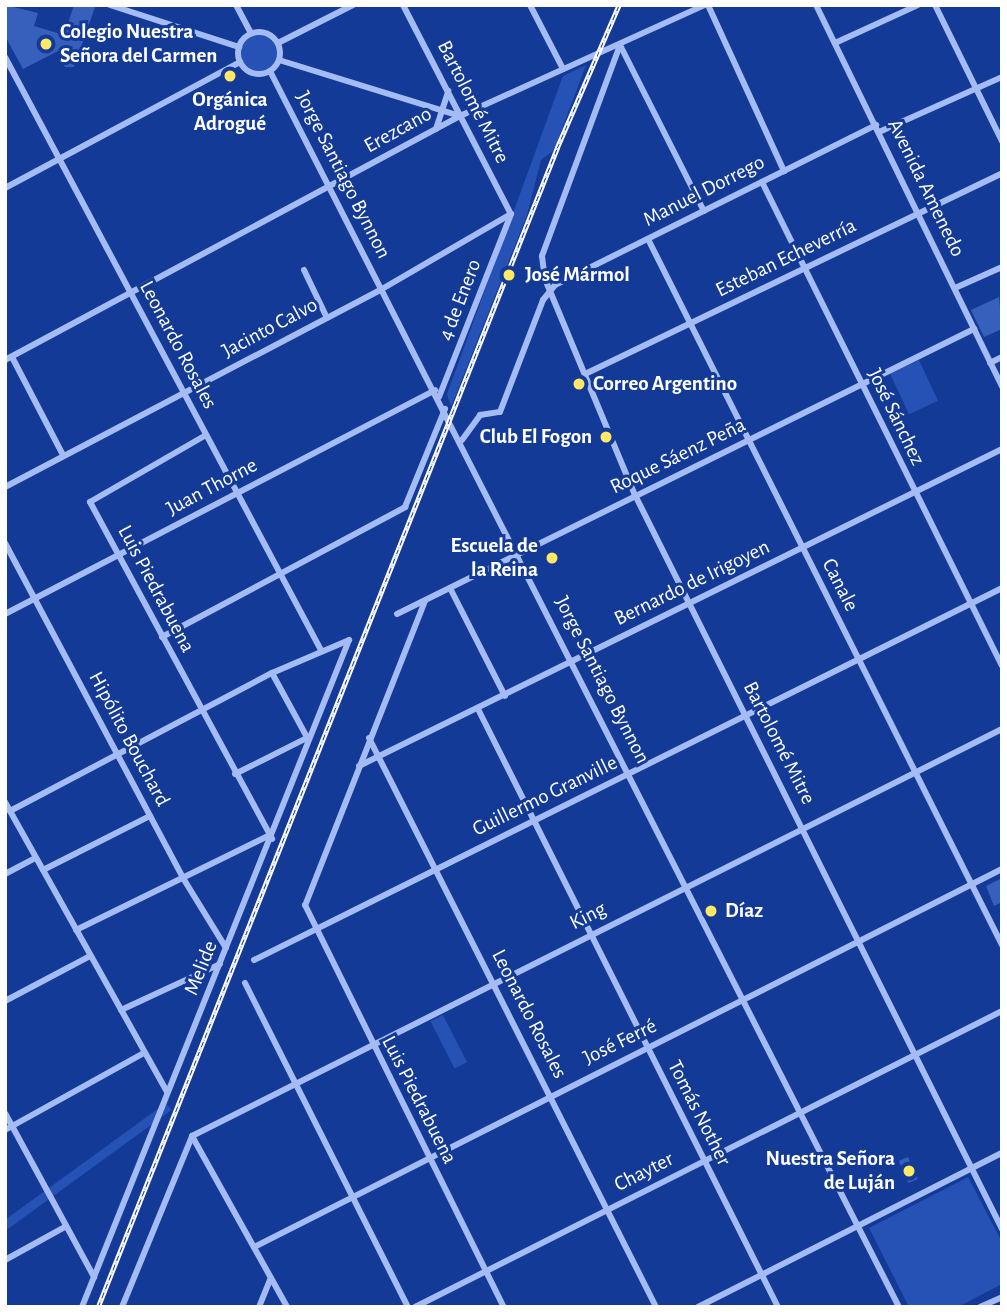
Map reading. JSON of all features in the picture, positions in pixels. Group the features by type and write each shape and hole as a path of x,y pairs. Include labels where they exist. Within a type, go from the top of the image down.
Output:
{"street":[{"path":"110,5 239,47"},
{"path":"236,5 251,33"},
{"path":"278,43 353,5"},
{"name":"Bartolomé Mitre","path":"403,5 511,214"},
{"path":"530,5 563,69"},
{"path":"706,5 784,171"},
{"name":"Erezcano","path":"9,358 460,116 706,5"},
{"name":"Avenida Amenedo","path":"817,5 1002,387"},
{"path":"835,43 918,5"},
{"path":"935,5 1002,141"},
{"path":"251,33 269,34 278,43 279,60 270,71 250,72 240,62 239,47 251,33"},
{"path":"620,45 704,211"},
{"name":"Bartolomé Mitre","path":"620,45 541,265 549,290 635,495 1002,1229"},
{"name":"Leonardo Rosales","path":"5,57 321,650"},
{"path":"279,60 460,116"},
{"path":"5,188 240,62"},
{"name":"Jorge Santiago Bynnon","path":"270,71 462,440 899,1307"},
{"name":"Manuel Dorrego","path":"549,290 784,171 1002,77"},
{"path":"436,129 448,92"},
{"name":"Esteban Echeverría","path":"585,374 1002,173"},
{"name":"José Sánchez","path":"762,182 1002,666"},
{"name":"Jacinto Calvo","path":"5,487 382,289 511,214"},
{"name":"4 de Enero","path":"439,397 511,214"},
{"name":"Canale","path":"648,239 1002,945"},
{"path":"955,288 1002,267"},
{"path":"304,270 327,318"},
{"path":"462,440 480,415 500,412 549,290"},
{"name":"Roque Sáenz Peña","path":"397,614 974,329"},
{"path":"990,363 1002,357"},
{"path":"9,358 63,455"},
{"name":"Juan Thorne","path":"5,614 435,390"},
{"path":"162,637 281,576 405,507 445,409"},
{"name":"Luis Piedrabuena","path":"206,435 90,502 269,838"},
{"name":"Bernardo de Irigoyen","path":"359,766 1002,449"},
{"name":"Hipólito Bouchard","path":"5,543 183,878 226,948"},
{"path":"450,588 505,696"},
{"name":"Guillermo Granville","path":"254,960 1002,588"},
{"path":"359,766 425,601"},
{"name":"Melide","path":"82,1307 349,640 321,650"},
{"path":"10,811 200,710 321,650"},
{"path":"235,774 309,739 272,673"},
{"name":"Tomás Nother","path":"478,709 778,1307"},
{"name":"King","path":"192,1136 687,884 1002,729"},
{"name":"Leonardo Rosales","path":"369,738 656,1307"},
{"name":"Luis Piedrabuena","path":"359,766 305,909 504,1307"},
{"path":"5,802 167,1092"},
{"path":"43,870 150,816"},
{"path":"76,930 269,838"},
{"path":"5,874 35,858"},
{"name":"José Ferré","path":"254,1247 352,1195 1002,869"},
{"path":"5,1001 90,956"},
{"path":"121,1010 220,964"},
{"path":"245,983 408,1307"},
{"name":"Chayter","path":"415,1307 1002,1011"},
{"path":"9,1128 145,1053"},
{"path":"5,1113 9,1128 94,1277"},
{"path":"192,1136 287,1307"},
{"path":"122,1307 192,1136"},
{"path":"698,1307 1002,1153"},
{"path":"5,1260 65,1227"},
{"path":"259,1307 271,1278"},
{"path":"980,1307 1002,1297"}],"shaded area":[{"path":"259,35 272,40 277,53 272,66 259,71 246,66 241,53 246,40"},
{"path":"586,65 554,150 541,160 527,215 451,407 447,394 563,76"},
{"path":"919,360 938,401 909,414 890,374"},
{"path":"443,1015 467,1062 455,1069 431,1021"},
{"path":"166,1103 171,1110 5,1231 5,1220"},
{"path":"968,1177 1002,1242 1002,1284 958,1307 909,1307 869,1228"}],"building":[{"name":"Colegio Nuestra Señora del Carmen","path":"5,5 38,13 34,26 64,35 74,5 95,7 74,67 65,67 58,51 23,69 5,36"},
{"path":"999,297 1002,329 984,337 971,310"},
{"path":"1002,878 1002,902 994,906 986,886"},
{"name":"Nuestra Señora de Luján","path":"908,1157 918,1179 909,1183 899,1161"}],"railway":[{"path":"98,1307 557,148 619,5"}],"place":[{"name":"Colegio Nuestra Señora del Carmen","path":"46,44"},
{"name":"Orgánica Adrogué","path":"230,76"},
{"name":"José Mármol","path":"509,275"},
{"name":"Correo Argentino","path":"579,384"},
{"name":"Club El Fogon","path":"606,437"},
{"name":"Escuela de la Reina","path":"552,558"},
{"name":"Díaz","path":"711,911"},
{"name":"Nuestra Señora de Luján","path":"909,1171"}]}
